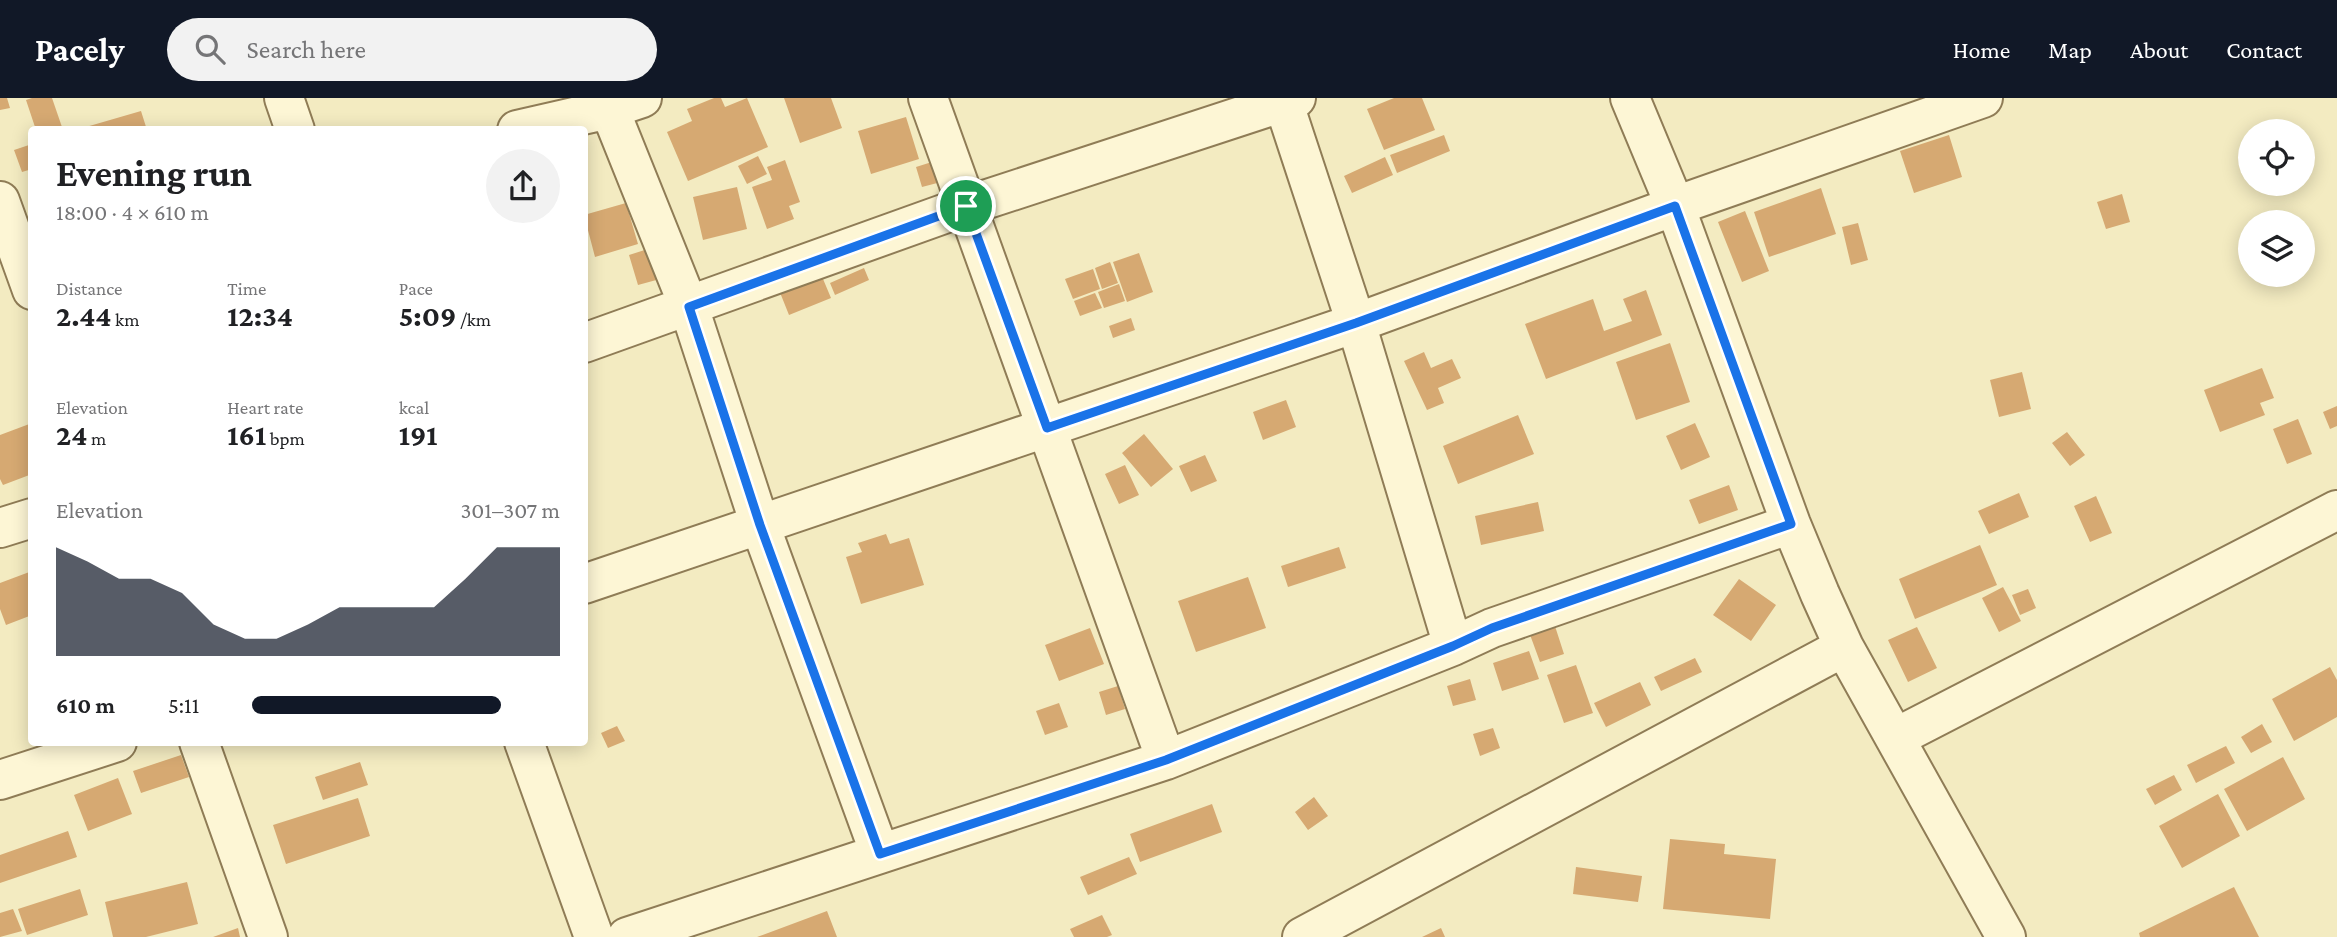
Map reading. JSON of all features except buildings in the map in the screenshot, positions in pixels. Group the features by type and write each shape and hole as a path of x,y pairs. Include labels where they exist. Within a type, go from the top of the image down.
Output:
{"street":[{"path":"284,98 294,126"},
{"path":"928,98 1166,760"},
{"path":"1630,98 1675,206 1791,524 1820,594 1844,647 2006,937"},
{"path":"588,583 1356,323 1675,206 1983,98"},
{"path":"588,342 966,206 1287,99 1453,646"},
{"path":"532,126 619,102 760,525 880,854"},
{"path":"0,201 22,282"},
{"path":"1895,738 2337,510"},
{"path":"0,528 28,520"},
{"path":"627,937 1166,760 1492,628 1791,524"},
{"path":"1302,937 1844,647"},
{"path":"0,780 105,746"},
{"path":"200,746 268,937"},
{"path":"525,746 594,937"}],"route":[{"path":"966,206 1047,428 1356,323 1675,206 1791,524 1492,628 1166,760 880,854 760,525 689,307 966,206"}]}
